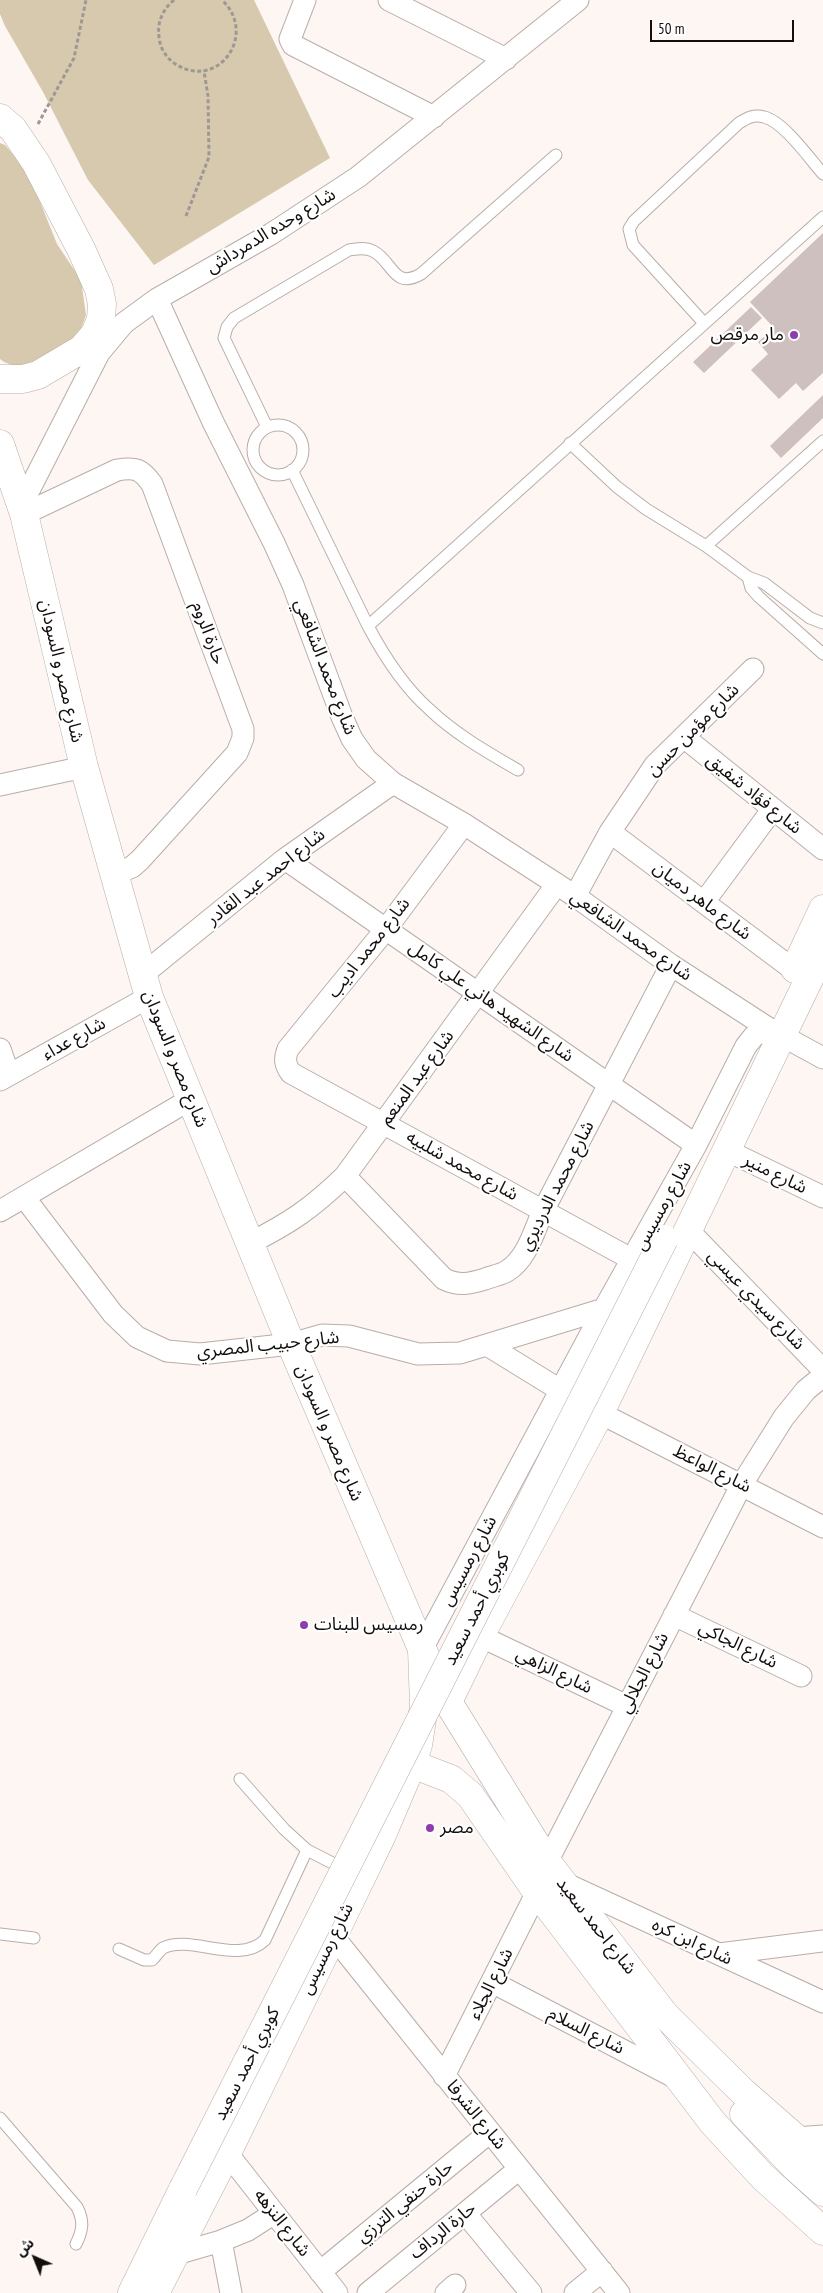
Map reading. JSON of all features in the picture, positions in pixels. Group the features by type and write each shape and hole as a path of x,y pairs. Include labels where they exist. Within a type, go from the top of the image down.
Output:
{"main road":[{"path":"0,118 13,129 26,146 66,219 99,288 102,304 100,319 101,337 38,374 23,379 0,379"},
{"name":"شارع مصر و السودان","path":"2,458 23,510 84,767 145,986 291,1344 422,1649"},
{"name":"شارع رمسيس","path":"448,1702 480,1636 600,1413 676,1234 726,1150 775,1031 794,970 823,909"},
{"name":"شارع رمسيس","path":"775,1031 823,950"},
{"name":"كوبري أحمد سعيد","path":"132,2293 183,2189 676,1234 775,1031"},
{"name":"شارع رمسيس","path":"155,2293 227,2153 333,1936 381,1837 412,1764 418,1745 424,1706 422,1649"},
{"name":"شارع احمد سعيد","path":"422,1649 448,1702 555,1872 665,2015 743,2092 823,2162"},
{"name":"شارع احمد سعيد","path":"412,1764 451,1779 470,1795 537,1892 679,2079 737,2150 790,2203 823,2231"},
{"path":"665,2015 726,2094 766,2139 823,2192"}],"street":[{"path":"306,0 291,33 290,40 298,49 434,118"},
{"path":"388,0 506,59"},
{"name":"شارع وحده الدمرداش","path":"23,510 98,353 101,337 157,299 314,208 358,177 434,118 575,1"},
{"name":"شارع محمد الشافعي","path":"157,299 213,422 255,502 285,568 342,718 352,740 366,759 393,783 464,824 557,884 671,965 775,1031 823,1058"},
{"name":"حارة الروم","path":"23,510 118,470 131,468 144,473 152,484 243,729 243,738 237,754 132,868 113,875"},
{"name":"شارع مؤمن حسن","path":"575,896 610,832 655,766 753,669"},
{"name":"شارع فؤاد شفيق","path":"685,738 772,810 823,849"},
{"path":"0,785 84,767"},
{"name":"شارع احمد عبد القادر","path":"145,986 285,860 393,783"},
{"path":"704,902 772,810"},
{"name":"شارع محمد اديب","path":"291,1073 286,1066 285,1058 288,1050 386,928 464,824"},
{"name":"شارع ماهر دميان","path":"610,832 794,970"},
{"name":"شارع الشهيد هاني علي كامل","path":"285,860 386,928 696,1145"},
{"name":"شارع عبد المنعم","path":"250,1243 289,1223 318,1202 345,1176 557,884"},
{"name":"شارع محمد الدرديري","path":"345,1176 433,1269 444,1278 456,1284 471,1283 507,1271 528,1248 543,1211 671,965"},
{"name":"شارع عداء","path":"4,1078 145,986"},
{"name":"شارع رمسيس","path":"422,1649 604,1309 696,1145 746,1046 754,1036 775,1031"},
{"path":"0,1049 4,1078"},
{"name":"شارع محمد شلبيه","path":"291,1073 633,1260"},
{"path":"0,1211 191,1099"},
{"name":"شارع منير","path":"726,1150 823,1197"},
{"name":"شارع حبيب المصري","path":"24,1197 113,1314 137,1337 167,1351 200,1354 291,1344 322,1335 348,1336 404,1351 432,1355 460,1353 604,1309"},
{"name":"شارع سيدي عيسي","path":"676,1234 823,1370"},
{"path":"487,1345 560,1390"},
{"name":"شارع الجلالي","path":"555,1872 627,1706 742,1484 784,1417 806,1390 823,1376"},
{"name":"شارع الواعظ","path":"600,1413 823,1527"},
{"name":"شارع الجاكي","path":"674,1615 801,1676"},
{"name":"شارع الزاهي","path":"480,1636 627,1706"},
{"name":"شارع ابن كره","path":"555,1872 719,1954 823,2002"},
{"name":"شارع الجلاء","path":"444,2076 537,1892"},
{"name":"شارع الشرفا","path":"333,1936 619,2293"},
{"path":"719,1954 823,1942"},
{"name":"شارع السلام","path":"492,1982 679,2079"},
{"name":"حارة حنفي الترزي","path":"320,2272 490,2132"},
{"path":"795,2138 823,2136"},
{"name":"شارع النزهه","path":"227,2153 273,2214 337,2293"},
{"name":"حارة الرداف","path":"368,2293 519,2168"},
{"path":"465,2213 531,2293"},
{"path":"174,2255 221,2241 248,2230 273,2214"},
{"path":"221,2241 231,2293"},
{"path":"575,2293 602,2271"}],"lane":[{"path":"704,323 633,245 630,239 630,229 634,221 739,123 750,116 764,116 776,122 823,174"},
{"path":"267,427 224,338 226,327 234,318 349,250 361,248 372,251 397,276 404,280 413,279 422,274 556,155"},
{"path":"368,626 823,217"},
{"path":"282,425 288,427 299,437 303,451 297,465 292,470 278,474 270,473 258,465 255,459 254,444 261,432 267,427 282,425"},
{"path":"706,546 823,441"},
{"path":"570,444 624,493 646,509 706,546 748,578 764,583 810,618 823,623"},
{"path":"292,470 368,626 381,650 400,677 429,709 474,743 518,770"},
{"path":"748,578 755,593 823,654"},
{"path":"811,645 810,634 813,629 823,623"},
{"path":"240,1780 284,1829 307,1850 361,1877"},
{"path":"120,1949 144,1960 152,1960 162,1948 177,1945 239,1950 260,1945 265,1940 307,1850"},
{"path":"0,1934 34,1938"},
{"path":"0,2118 77,2207 83,2219 82,2232 76,2244"}],"path":[{"path":"26,146 74,58 86,0"},
{"path":"174,0 165,9 159,23 159,41 162,49 172,62 182,68 204,70 216,66 226,59 236,44 237,24 234,14 222,0"},
{"path":"186,216 209,157 208,96 204,70"}],"shaded area":[{"path":"0,0 254,0 330,158 154,265 88,180 43,92 5,26 0,14"},
{"path":"0,143 5,145 28,172 57,244 81,280 86,315 77,340 49,357 29,365 9,364 0,359"}],"building":[{"name":"مار مرقص","path":"823,233 823,373 803,391 796,383 779,399 751,370 768,354 758,342 774,328 750,302"},
{"path":"751,307 762,318 704,373 693,362"},
{"path":"823,395 823,418 781,458 770,446"}],"place":[{"name":"مار مرقص","path":"794,335"},
{"name":"رمسيس للبنات","path":"304,1625"},
{"name":"مصر","path":"430,1828"}]}
